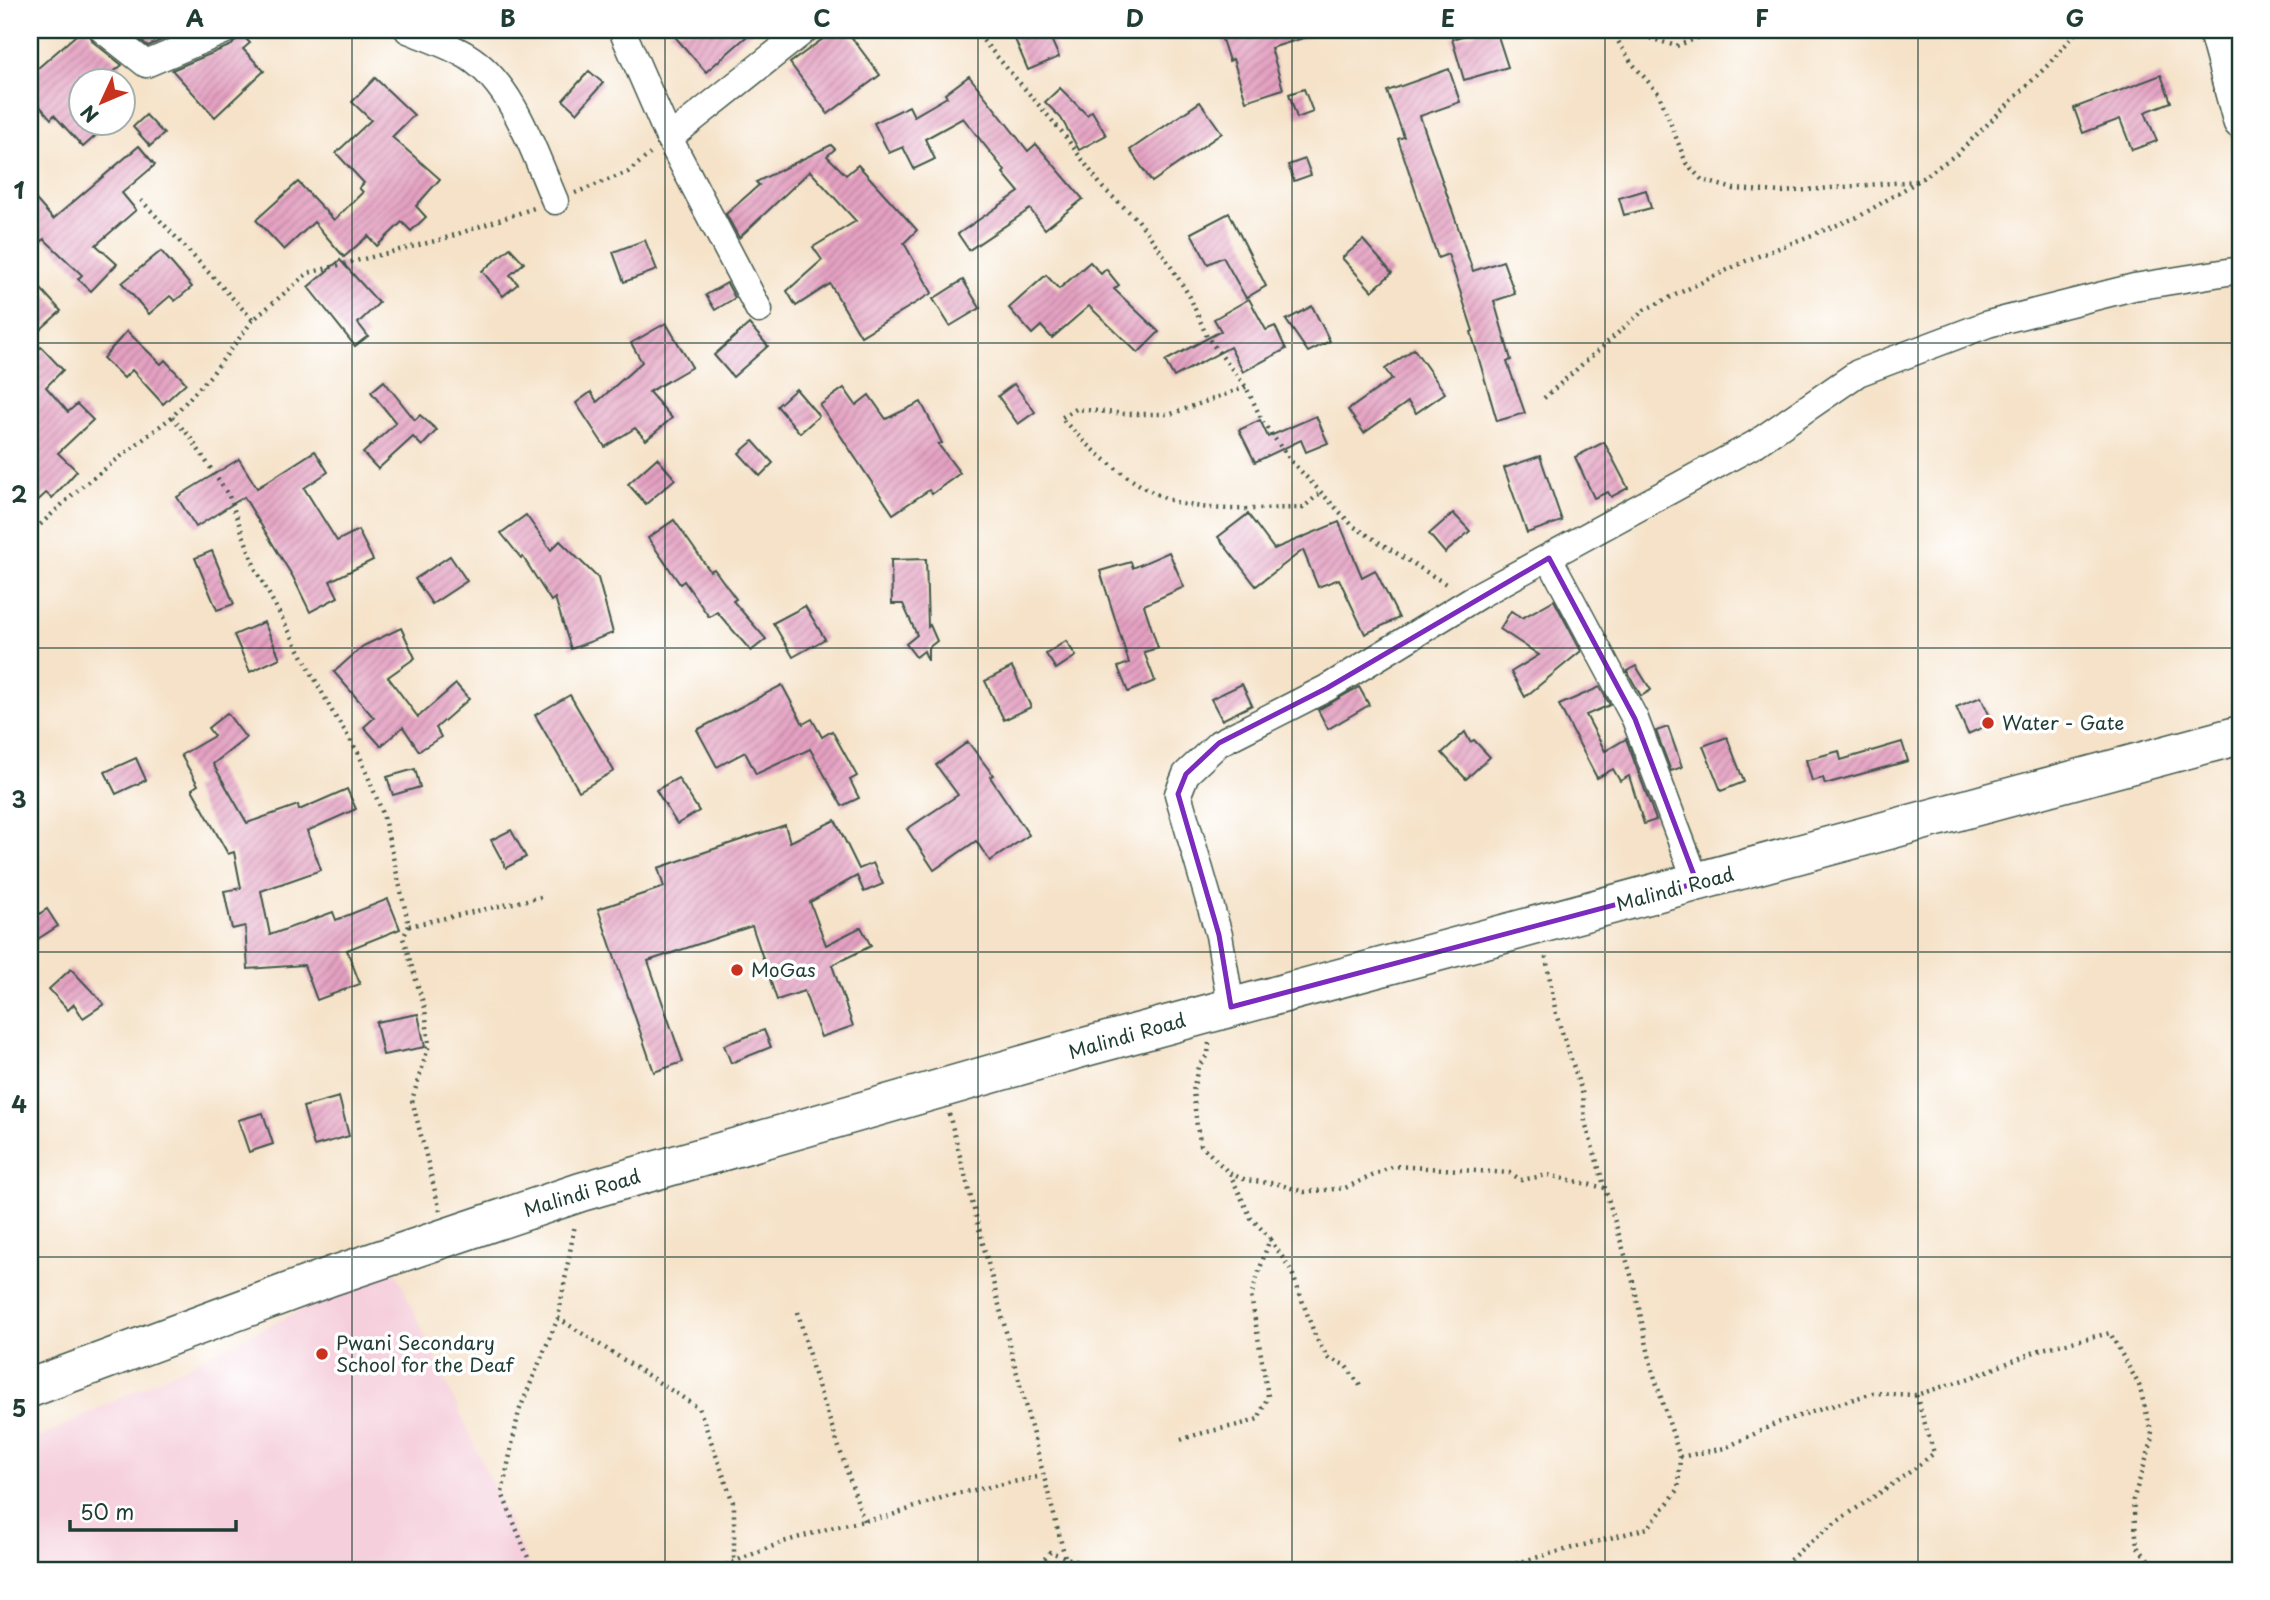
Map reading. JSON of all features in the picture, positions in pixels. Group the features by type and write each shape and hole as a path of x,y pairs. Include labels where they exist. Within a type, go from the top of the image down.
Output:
{"highway":[{"name":"Malindi Road","path":"30,1388 319,1281 581,1192 1217,1011 2240,735"}],"street":[{"path":"103,30 146,64 157,62 226,30"},
{"path":"408,30 467,56 487,72 506,96 555,201"},
{"path":"622,30 669,138 758,310"},
{"path":"669,138 805,30"},
{"path":"2215,30 2240,122"},
{"path":"1217,1011 1219,935 1178,794 1186,774 1219,743 1326,688 1481,594 1755,444 1858,373 1988,324 2134,287 2240,270"},
{"path":"1549,558 1635,719 1697,883"}],"path":[{"path":"974,30 1062,132 1103,188 1138,220 1190,298 1207,337 1246,387 1264,424 1320,493 1353,526 1448,586 1481,594"},
{"path":"1611,30 1631,62 1658,94 1685,163 1702,180 1734,189 1782,192 1918,181"},
{"path":"1623,30 1676,46 1718,30"},
{"path":"1544,398 1644,310 1746,261 1860,216 1918,181 1956,154 2049,64 2078,30"},
{"path":"30,534 80,488 172,417 212,374 253,320 308,273 443,239 555,201 628,172 669,138"},
{"path":"141,200 253,320"},
{"path":"1246,387 1171,414 1127,414 1076,408 1061,418 1081,440 1151,493 1188,505 1303,508 1320,493"},
{"path":"172,417 190,436 229,496 257,570 332,711 359,754 383,814 409,926 403,938 425,1009 429,1045 412,1100 446,1238"},
{"path":"409,926 545,896"},
{"path":"1489,1570 1648,1528 1678,1490 1680,1457 1652,1369 1634,1285 1585,1122 1583,1095 1556,1014 1541,924"},
{"path":"1217,1011 1208,1054 1198,1068 1193,1091 1201,1145 1229,1173 1251,1218 1270,1238 1291,1270 1316,1338 1328,1358 1345,1365 1362,1388"},
{"path":"942,1088 1042,1476 1056,1514 1065,1557"},
{"path":"1229,1173 1246,1180 1278,1184 1304,1192 1345,1188 1394,1166 1510,1173 1521,1180 1548,1175 1605,1188"},
{"path":"533,1570 502,1493 519,1411 558,1318 581,1192"},
{"path":"1181,1440 1204,1431 1234,1428 1258,1419 1268,1396 1251,1296 1270,1238"},
{"path":"798,1312 814,1374 864,1521"},
{"path":"558,1318 699,1408 734,1505 734,1562"},
{"path":"1680,1457 1725,1447 1777,1423 1873,1393 1916,1395 1973,1377 2042,1349 2110,1334 2139,1385 2153,1438 2133,1500 2137,1546 2158,1570"},
{"path":"1780,1570 1796,1552 1846,1513 1904,1478 1934,1453 1916,1395"},
{"path":"713,1570 783,1542 950,1495 1042,1476"},
{"path":"1036,1570 1051,1552 1101,1570"}],"highlighted area":[{"path":"1549,558 1635,719 1697,883 1231,1007 1219,935 1178,794 1186,774 1219,743 1327,688"}],"shaded area":[{"name":"Pwani Secondary School for the Deaf","path":"393,1265 531,1570 30,1570 30,1442"}],"building":[{"path":"82,30 88,30 93,42 122,65 66,66 66,128 54,115 51,119 30,95 37,85 30,75"},
{"path":"128,30 178,30 180,32 148,46"},
{"path":"669,30 754,30 706,72"},
{"path":"835,30 846,30 880,75 828,114 790,63"},
{"path":"1011,30 1047,30 1059,57 1028,70"},
{"path":"1219,30 1315,30 1316,34 1271,48 1283,89 1246,101 1233,59 1229,61"},
{"path":"1482,30 1496,30 1508,67 1464,80 1452,39"},
{"path":"241,34 250,43 243,49 264,71 215,117 172,70 232,45"},
{"path":"1449,69 1460,102 1420,116 1473,271 1503,261 1515,294 1494,301 1511,360 1507,362 1525,413 1497,421 1471,332 1473,331 1448,254 1438,258 1398,139 1404,137 1387,91"},
{"path":"589,71 603,83 577,113 563,100"},
{"path":"2161,75 2171,102 2145,112 2157,141 2132,150 2120,119 2083,133 2074,108"},
{"path":"969,76 1028,151 1036,144 1083,199 1045,229 1030,209 969,250 958,234 1019,192 1003,173 1005,171 963,118 925,139 935,159 914,169 903,147 889,153 874,123 909,106 914,116 947,97 945,94"},
{"path":"375,78 414,115 392,137 440,179 416,206 426,217 411,231 402,222 377,246 368,236 344,257 314,222 284,250 256,220 298,182 334,220 363,192 359,188 364,183 336,153 371,120 352,102"},
{"path":"1060,88 1087,115 1092,111 1106,135 1079,150 1061,118 1045,102"},
{"path":"1304,89 1313,112 1297,118 1289,94"},
{"path":"1200,102 1222,133 1152,182 1130,150"},
{"path":"146,115 164,134 150,146 136,130 136,124"},
{"path":"73,136 95,136 83,147"},
{"path":"831,145 835,149 827,156 846,175 858,165 917,230 904,243 932,293 861,336 830,284 796,306 787,291 822,260 813,247 856,221 810,171 739,238 726,214 759,185 756,182"},
{"path":"139,146 155,165 122,193 136,210 96,245 117,264 91,291 78,279 82,275 44,239 40,243 30,233 30,193 53,219"},
{"path":"1305,159 1311,175 1294,181 1288,165"},
{"path":"1646,190 1651,208 1624,215 1619,198"},
{"path":"1229,213 1266,286 1246,298 1223,257 1208,264 1191,233"},
{"path":"645,240 657,270 624,282 613,252"},
{"path":"1363,240 1392,273 1372,291 1342,258"},
{"path":"510,248 524,263 510,275 518,284 503,296 482,271"},
{"path":"161,251 192,287 175,301 170,296 149,314 122,283"},
{"path":"340,260 379,303 358,323 368,336 355,346 308,287"},
{"path":"1090,262 1101,274 1106,269 1119,285 1114,289 1159,332 1138,353 1089,306 1052,338 1041,326 1032,334 1009,308 1046,275 1059,289"},
{"path":"30,277 61,311 30,339"},
{"path":"963,280 980,308 950,326 933,299"},
{"path":"727,283 735,298 715,310 706,295"},
{"path":"1249,299 1266,330 1275,326 1286,349 1243,372 1230,347 1174,377 1165,361 1221,331 1214,319"},
{"path":"1312,306 1330,341 1308,352 1286,320"},
{"path":"666,323 692,367 649,392 672,418 646,440 635,428 605,447 576,403 591,392 597,402 642,362 631,343"},
{"path":"749,324 768,346 733,377 714,355"},
{"path":"127,331 161,364 165,360 186,383 163,404 132,370 124,378 103,358"},
{"path":"41,347 63,370 46,387 68,412 77,404 93,420 58,453 77,471 52,498 46,493 30,508 30,357"},
{"path":"1414,349 1445,393 1416,413 1408,402 1364,433 1348,410 1392,379 1385,369"},
{"path":"384,381 415,420 420,415 437,430 422,446 413,437 378,469 363,453 396,423 371,392"},
{"path":"1014,384 1035,412 1018,424 998,396"},
{"path":"844,388 856,405 869,395 886,419 921,402 942,443 938,444 960,473 932,494 929,490 893,514 820,405"},
{"path":"796,389 819,416 800,433 777,406"},
{"path":"1316,416 1328,443 1306,452 1301,440 1255,462 1239,430 1260,420 1268,437"},
{"path":"753,441 773,463 760,476 739,453"},
{"path":"1604,442 1628,488 1611,497 1608,492 1594,498 1575,457"},
{"path":"315,451 328,472 304,488 337,541 358,530 373,560 330,581 338,597 310,612 293,577 244,497 196,527 177,497 239,459 257,488"},
{"path":"1540,456 1562,521 1527,533 1504,468"},
{"path":"657,458 675,479 646,504 628,484"},
{"path":"1453,513 1470,531 1445,553 1429,534"},
{"path":"1248,514 1274,549 1339,522 1362,577 1375,570 1399,618 1365,634 1339,579 1318,587 1303,550 1256,586 1218,537"},
{"path":"526,515 551,550 560,541 598,578 613,633 571,649 555,598 551,601 523,557 521,558 501,533"},
{"path":"674,520 710,571 714,569 736,599 733,601 766,639 751,651 717,612 709,617 684,581 680,584 648,538"},
{"path":"212,551 234,604 217,610 195,558"},
{"path":"1169,552 1184,587 1144,605 1158,648 1144,652 1155,681 1128,692 1118,667 1129,663 1100,571 1131,562 1133,568"},
{"path":"450,556 467,581 432,604 415,579"},
{"path":"926,559 928,627 930,625 937,641 928,648 928,661 924,651 916,657 906,644 917,635 903,604 892,604 891,560"},
{"path":"1554,600 1581,651 1525,697 1511,672 1539,655 1500,629 1511,611 1522,618"},
{"path":"805,606 825,639 793,657 773,623"},
{"path":"264,622 280,658 250,672 234,635"},
{"path":"401,628 415,658 388,677 418,717 456,684 469,699 436,728 441,737 419,751 403,727 381,746 364,727 374,718 334,672 363,646"},
{"path":"1066,641 1076,656 1056,669 1046,654"},
{"path":"1636,666 1651,690 1641,696 1627,671"},
{"path":"1012,667 1031,707 1004,720 985,681"},
{"path":"1242,684 1252,705 1222,720 1211,699"},
{"path":"782,685 803,724 812,719 822,737 832,731 857,776 850,780 859,798 842,806 810,749 756,774 745,752 717,767 697,730"},
{"path":"1359,687 1369,705 1328,729 1318,710"},
{"path":"1600,687 1610,705 1586,715 1605,751 1626,739 1656,820 1644,824 1629,776 1620,781 1613,769 1597,778 1559,705"},
{"path":"570,695 614,771 579,791 535,715"},
{"path":"1981,697 1993,723 1968,734 1956,707"},
{"path":"227,713 246,738 213,764 247,823 298,805 299,810 347,789 356,809 307,831 321,870 261,891 270,935 333,912 336,920 388,899 400,929 347,950 360,984 317,1000 304,965 248,969 245,926 232,929 224,891 241,888 234,852 228,854 192,789 198,785 181,755 214,736 208,728"},
{"path":"1668,727 1682,767 1671,771 1656,731"},
{"path":"1465,732 1470,742 1474,740 1490,757 1466,779 1442,753"},
{"path":"1727,737 1744,782 1721,791 1703,746"},
{"path":"968,742 993,775 990,777 1029,835 990,861 976,841 934,870 907,829 958,795 936,765"},
{"path":"1902,742 1908,761 1825,784 1823,778 1812,781 1806,760 1839,751 1841,760"},
{"path":"136,758 146,780 116,794 105,772"},
{"path":"415,769 420,787 393,795 387,777"},
{"path":"678,778 699,811 677,824 656,790"},
{"path":"835,820 859,869 873,863 883,884 864,892 857,876 810,902 826,945 861,927 871,946 832,965 853,1026 821,1037 804,991 777,1000 752,926 648,961 683,1062 654,1072 598,909 664,887 658,868 785,825 790,842"},
{"path":"511,830 526,857 506,868 491,840"},
{"path":"47,909 58,926 30,944 30,920"},
{"path":"71,969 104,1004 83,1018 74,1004 68,1010 49,989"},
{"path":"418,1014 425,1047 383,1055 376,1022"},
{"path":"764,1030 771,1047 731,1063 724,1045"},
{"path":"339,1097 349,1136 314,1146 303,1107"},
{"path":"263,1113 273,1144 249,1152 238,1120"}],"place":[{"name":"Water - Gate","path":"1988,723"},
{"name":"MoGas","path":"737,970"},
{"name":"Pwani Secondary School for the Deaf","path":"322,1354"}]}
